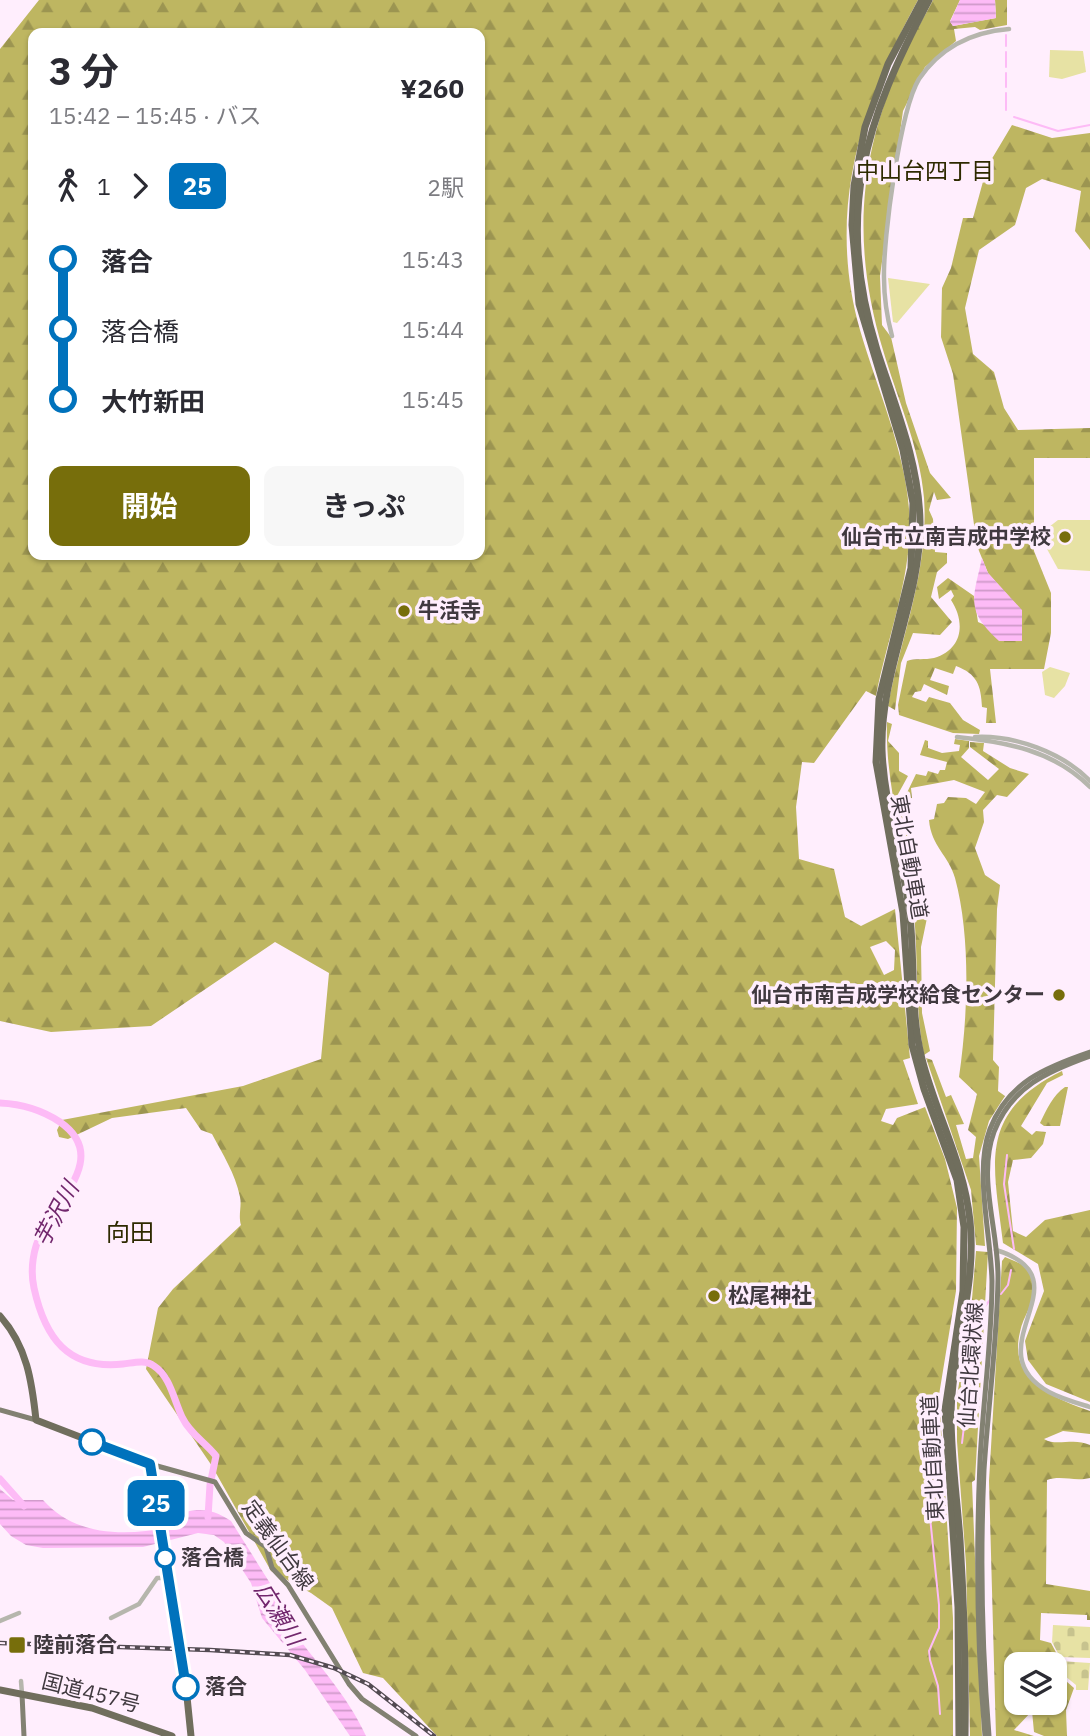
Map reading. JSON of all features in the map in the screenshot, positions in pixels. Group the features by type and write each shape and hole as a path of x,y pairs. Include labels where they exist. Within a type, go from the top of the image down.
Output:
{"highway":[{"name":"東北自動車道","path":"922,0 888,64 865,127 855,178 852,225 853,268 860,311 903,450 913,503 911,568 884,671 875,749 879,794 903,914 912,1045 924,1089 957,1180 964,1227 963,1291 945,1410 958,1607 959,1736"},
{"name":"東北自動車道","path":"929,0 898,59 877,109 862,172 858,228 859,267 868,316 907,442 917,485 920,519 915,582 887,687 882,747 887,799 911,921 919,1046 961,1170 970,1224 971,1276 951,1410 963,1599 965,1736"},
{"path":"0,1316 12,1329 25,1355 36,1420 150,1464 191,1736"},
{"name":"国道457号","path":"0,1690 105,1711 173,1736"}],"main road":[{"name":"仙台北環状線","path":"987,1736 979,1507 995,1281 994,1250 982,1166 988,1137 997,1114 1011,1093 1029,1077 1052,1065 1090,1054"},
{"path":"0,1410 36,1420"},
{"name":"定義仙台線","path":"150,1464 215,1482 246,1533 266,1548 272,1568 288,1585 349,1684 362,1699 416,1736"},
{"path":"22,1694 24,1736"}],"street":[{"path":"892,336 885,306 883,275 908,104 928,68 948,49 979,33 1009,29"},
{"path":"957,737 1022,747 1087,777 1090,787"},
{"path":"994,1250 1022,1259 1036,1275 1038,1292 1025,1327 1022,1345 1029,1371 1049,1392 1090,1407"},
{"path":"111,1618 139,1604 157,1577 168,1578"},
{"path":"0,1621 19,1613"},
{"path":"21,1681 22,1694"}],"green space":[{"path":"39,0 918,0 880,79 866,119 855,159 848,201 847,243 850,286 860,330 902,463 909,509 908,556 876,696 866,691 814,763 802,762 796,807 799,859 834,869 845,917 861,926 895,909 910,1058 903,1060 918,1104 886,1109 881,1121 893,1125 897,1118 925,1107 945,1159 957,1208 956,1291 939,1395 953,1618 953,1736 437,1736 383,1678 363,1673 332,1608 271,1571 212,1466 146,1369 158,1308 173,1289 241,1225 238,1188 212,1134 201,1130 186,1108 112,1118 68,1139 59,1137 57,1130 62,1120 243,1086 321,1059 329,973 275,942 151,1026 51,1032 0,1021 0,49","holes":["886,941 895,950 894,970 884,975 870,947"]},
{"path":"933,0 960,0 950,21 953,26 996,18 995,0 1007,0 1007,25 980,30 975,27 954,29 956,41 925,67 903,111 880,276 882,325 891,337 906,403 930,473 951,498 937,500 934,492 929,510 933,519 935,552 947,553 947,563 937,572 931,597 952,622 940,635 913,633 901,663 895,710 888,706 918,577 924,498 913,442 873,313 864,242 864,207 875,137 885,102 903,57"},
{"path":"1050,50 1083,51 1086,72 1062,79 1049,77"},
{"path":"1012,125 1052,138 1090,133 1090,250 1075,231 1081,191 1042,179 1026,188 1015,225 979,250 965,308 973,354 994,372 1004,408 1018,430 1090,428 1090,458 1034,458 1034,551 1051,593 1051,633 1044,669 990,669 996,723 986,723 987,708 982,707 977,681 956,666 953,674 935,668 930,680 949,686 947,695 924,684 921,691 915,692 912,697 926,702 929,697 950,703 963,720 980,730 979,734 953,733 899,715 898,705 907,661 944,654 956,641 959,633 956,608 951,600 954,596 951,590 939,599 937,587 948,578 974,596 978,622 1021,641 1021,610 988,573 977,546 953,374 941,337 942,288 951,268 963,218 973,218 987,167"},
{"path":"888,278 930,284 897,323 893,322"},
{"path":"1058,520 1090,520 1090,571 1058,569 1047,549 1049,527"},
{"path":"1050,667 1070,673 1065,686 1054,698 1045,695 1042,672"},
{"path":"887,722 892,724 888,741 899,753 899,771 908,776 897,796 926,898 927,918 921,947 922,1013 930,1051 924,1055 919,1017 913,904 892,790 887,745"},
{"path":"955,739 969,741 969,748 961,757 988,780 999,769 970,747 970,742 984,743 983,751 1010,768 1029,774 1007,797 997,795 983,810 984,822 975,848 985,875 1000,885 993,1060 999,1067 998,1091 1005,1096 989,1121 979,1156 985,1246 976,1245 971,1190 926,1058 932,1060 946,1097 951,1095 964,1124 956,1125 966,1159 973,1158 976,1137 968,1130 977,1094 959,1077 966,1003 964,925 955,878 933,837 929,820 934,819 937,804 944,803 948,797 966,798 976,804 985,792 954,780 911,788 912,798 904,799 916,774 926,776 928,771 938,774 940,770 945,770 947,762 920,755 925,740 928,741 928,748 942,753 959,751 960,745 954,744"},
{"path":"1062,1071 1063,1075 1047,1083 1021,1126 1032,1135 1036,1131 1046,1132 1043,1144 1031,1158 1013,1160 1008,1182 1013,1231 1026,1237 1045,1220 1090,1210 1090,1402 1046,1384 1028,1360 1025,1341 1044,1291 1038,1264 1003,1243 996,1190 997,1144 1003,1124 1015,1105 1034,1087"},
{"path":"1065,1087 1068,1087 1060,1126 1044,1126 1040,1123 1048,1108"},
{"path":"976,1251 988,1252 975,1480 972,1482 982,1736 970,1736 966,1564 957,1441 957,1396 971,1311"},
{"path":"1005,1257 1026,1266 1036,1286 1020,1332 1018,1349 1027,1375 1048,1393 1090,1411 1090,1434 1063,1431 1044,1439 1090,1445 1090,1478 1047,1480 1046,1584 1090,1591 1090,1620 1087,1620 1087,1615 1041,1613 1040,1640 1051,1643 1056,1652 1004,1652 1004,1715 1028,1715 1014,1730 1034,1736 996,1736 989,1481 1002,1261"},
{"path":"1053,1625 1090,1627 1090,1658 1067,1657 1067,1652 1057,1652 1052,1642"},
{"path":"1067,1661 1090,1663 1088,1690 1076,1690 1076,1685 1067,1678"},
{"path":"1067,1682 1074,1688 1067,1707"},
{"path":"1032,1715 1066,1715 1067,1736 1044,1736 1034,1732"}],"water":[{"path":"960,0 995,0 996,18 953,26 950,22"},
{"path":"982,558 988,573 1022,610 1022,641 999,641 976,612 974,594"},
{"path":"0,1489 13,1500 43,1500 70,1521 100,1530 134,1532 167,1528 170,1517 194,1510 215,1513 231,1521 290,1615 288,1624 340,1692 366,1736 350,1736 305,1670 262,1618 251,1583 224,1542 214,1535 198,1533 143,1547 43,1548 26,1545 11,1536 0,1524"}],"waterway":[{"path":"1006,35 1006,46"},
{"path":"1006,52 1006,67"},
{"path":"1006,73 1006,87"},
{"path":"1006,93 1006,110"},
{"path":"1014,117 1058,131 1090,125"},
{"name":"芋沢川","path":"0,1103 32,1108 60,1122 74,1135 80,1149 76,1177 42,1232 34,1252 33,1281 39,1306 52,1336 74,1356 87,1362 104,1365 143,1362 159,1370 168,1382 185,1423 216,1456 210,1485 208,1517"},
{"path":"1007,1155 1004,1184 1014,1249"},
{"path":"1001,1294 1008,1285 1011,1270"},
{"path":"962,1443 977,1316 990,1300"},
{"name":"広瀬川","path":"0,1479 24,1506"},
{"path":"937,1509 930,1517 939,1628 929,1651 938,1686 940,1714"}],"railway":[{"path":"0,1643 290,1655 334,1668 368,1684 434,1736"}],"bus line":[{"name":"25","path":"92,1442 150,1464 186,1687"}],"place":[{"name":"仙台市立南吉成中学校","path":"1065,537"},
{"name":"牛活寺","path":"404,611"},
{"name":"仙台市南吉成学校給食センター","path":"1059,995"},
{"name":"松尾神社","path":"714,1296"},
{"name":"落合橋","path":"165,1558"},
{"name":"陸前落合","path":"17,1645"},
{"name":"落合","path":"186,1687"}],"district":[{"name":"中山台四丁目","path":"925,171"},
{"name":"向田","path":"130,1233"}]}
